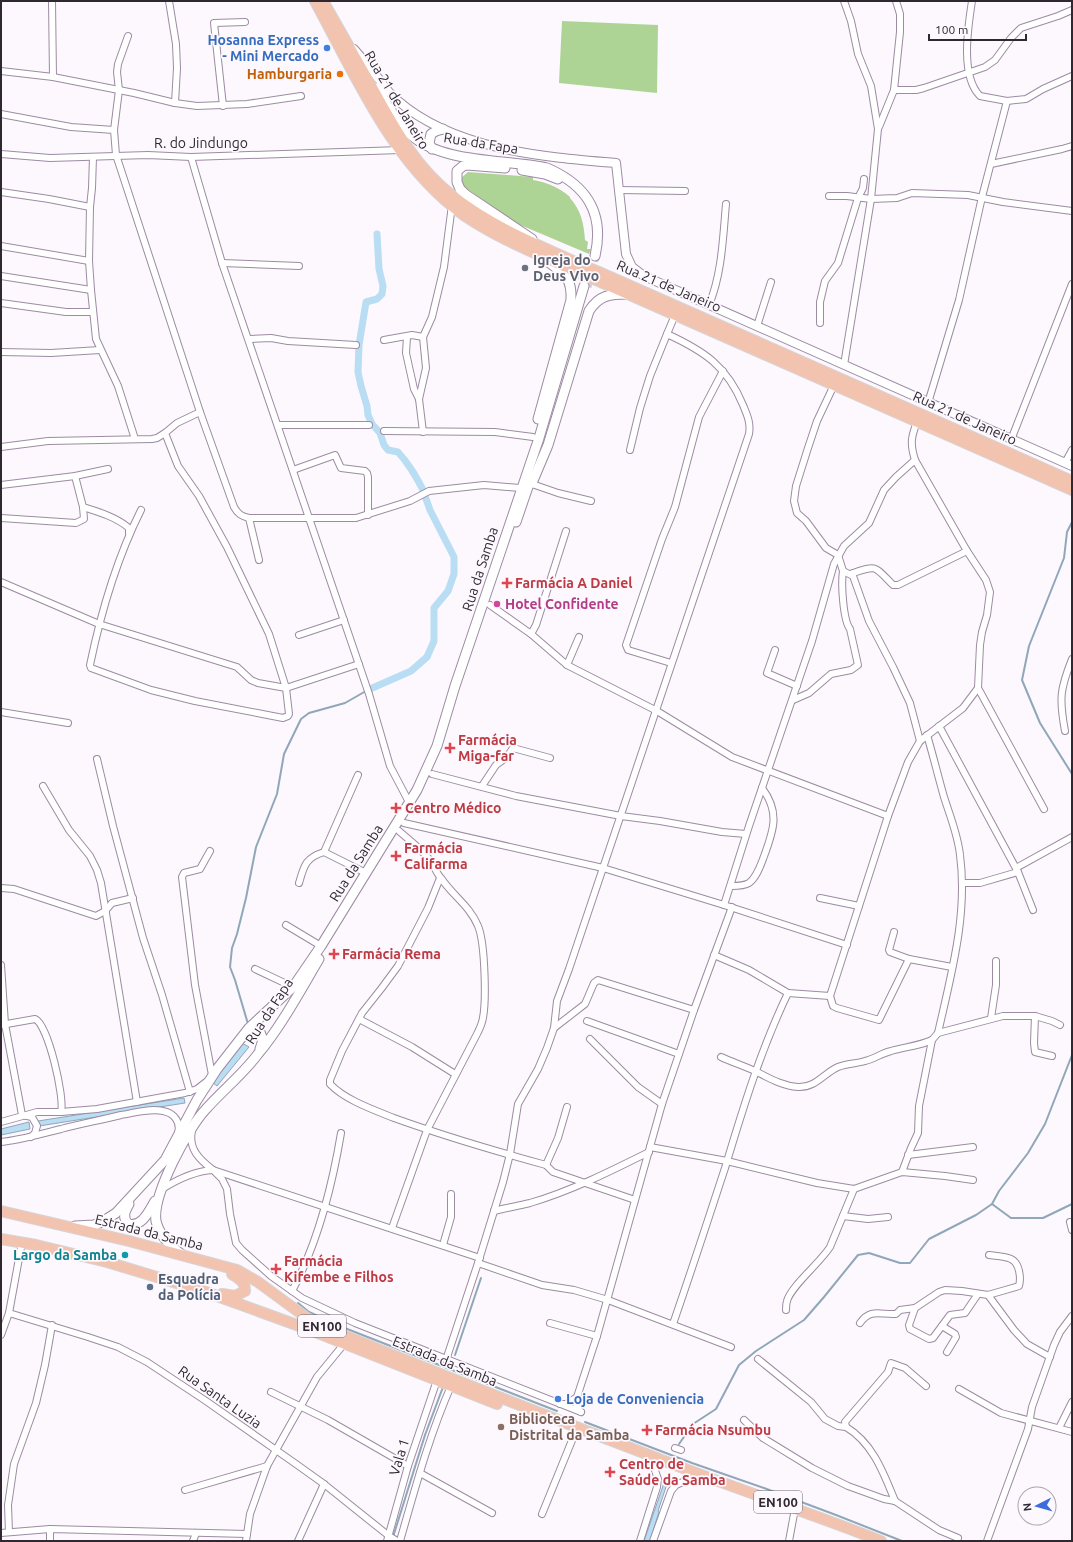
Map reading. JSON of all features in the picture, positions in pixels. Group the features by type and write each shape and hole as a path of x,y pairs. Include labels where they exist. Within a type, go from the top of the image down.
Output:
{"main road":[{"path":"315,1 383,125 400,150 433,188 452,205 495,234 534,252 581,269"},
{"name":"Rua 21 de Janeiro","path":"323,1 395,129 419,163 452,196 483,218 548,250 581,269 1072,480"},
{"name":"Rua da Fapa","path":"347,43 404,128 416,139 432,149 455,155 547,168 568,178 583,192 594,212 598,234 593,255 593,230 589,210 575,192 562,181 545,174 522,170 466,165 459,168 456,178 460,189 465,194 548,250"},
{"path":"432,149 429,143 432,134 436,131 443,130"},
{"path":"521,501 520,488 570,307 572,293 571,286 564,274 534,252"},
{"name":"Rua 21 de Janeiro","path":"598,276 628,294 1072,490"},
{"name":"Rua da Samba","path":"432,774 490,605 585,286"},
{"path":"521,501 532,484 548,445 590,312 598,300 603,297 628,294"},
{"name":"Rua da Samba","path":"65,1225 84,1226 102,1222 116,1213 144,1185 165,1160 197,1100 215,1072 255,1022 293,987 321,946 410,804 423,779 437,746 521,501"},
{"name":"Rua da Fapa","path":"184,1256 168,1243 160,1232 156,1210 162,1189 184,1142 198,1118 206,1108 253,1060 279,1025 402,827 432,774"},
{"path":"234,1047 248,1033 252,1031 260,1032 262,1035 262,1044 253,1060"},
{"path":"144,1185 125,1212 125,1219 128,1224 134,1225 146,1216 162,1189"},
{"name":"Estrada da Samba","path":"4,1212 65,1225 237,1270 249,1276 307,1318 327,1328 503,1399 881,1541"},
{"name":"Estrada da Samba","path":"3,1238 107,1262 203,1291 305,1328 575,1433 863,1541"},
{"path":"203,1291 235,1296 245,1291 245,1285 242,1280 212,1263"}],"street":[{"path":"52,1 53,77"},
{"path":"169,1 176,50 177,68 175,103"},
{"path":"844,1 858,54 871,86 878,128 871,199 844,365"},
{"path":"878,128 894,90 900,32 900,14 896,1"},
{"path":"972,1 967,52 969,72 973,86 980,96 1007,101 1026,99 1072,76"},
{"path":"894,90 916,90 985,67 991,64 1013,35 1021,28 1072,10"},
{"path":"223,106 214,23 245,22"},
{"path":"128,36 118,64 117,72 119,90 114,130 116,155 200,412 237,512 241,516 249,518 356,518 410,501 429,492 484,485 520,488"},
{"path":"347,43 396,99 408,110 443,130"},
{"path":"1,71 53,77 175,103 197,106 247,104 301,96"},
{"path":"928,403 959,300 982,197 1007,101"},
{"path":"1,114 71,127 114,130"},
{"name":"Rua 21 de Janeiro","path":"443,130 481,142 515,150 572,159 616,163 624,242 629,261 632,267 639,273 655,282 1069,465"},
{"path":"991,164 1062,150 1072,146"},
{"name":"R. do Jindungo","path":"1,154 50,158 116,155 191,157 400,150"},
{"path":"93,157 89,261 96,339 118,386 135,439"},
{"path":"191,157 222,263 370,694 390,766 410,804"},
{"path":"820,324 820,302 825,280 838,263 858,198 863,188 864,179"},
{"path":"619,190 685,191"},
{"path":"1,192 49,199 90,208"},
{"path":"829,196 847,196 871,199 897,198 912,192 982,197 1003,202 1072,211"},
{"path":"709,305 713,295 724,237 726,204"},
{"path":"423,432 419,399 426,368 423,337 432,317 444,267 452,205"},
{"path":"1,246 89,261"},
{"path":"222,263 299,266"},
{"path":"1,276 91,290"},
{"path":"757,326 771,282"},
{"path":"1010,440 1072,284"},
{"path":"1,303 60,311 94,312"},
{"path":"630,450 642,401 667,334 676,315"},
{"path":"446,1360 494,1211 510,1154 518,1104 538,1069 554,1028 557,1001 657,711 671,663 719,528 731,485 749,434 750,421 733,383 706,355 690,345 667,334"},
{"path":"384,340 412,335 423,337"},
{"path":"407,337 406,353 410,376 419,399"},
{"path":"248,340 271,338 288,341 356,345"},
{"path":"1,352 100,350"},
{"path":"671,663 628,650 626,644 662,539 675,507 701,412 723,371"},
{"path":"793,700 809,693 831,674 851,670 858,665 847,624 843,595 843,571 838,555 826,548 806,521 797,513 794,500 796,486 817,421 834,385"},
{"path":"1,447 48,441 152,439 165,433 177,423 200,412"},
{"path":"917,422 912,436 912,452 915,460 967,551 986,580 990,592 987,615 980,645 978,688 1044,809"},
{"path":"278,425 369,425"},
{"path":"384,431 495,432 533,438"},
{"path":"141,510 130,533 99,624 90,664 91,668 144,687 195,701 283,718 288,716 286,688 269,634 227,547 199,496 178,466 165,433"},
{"path":"1069,465 1072,450"},
{"path":"293,470 335,455 341,468 365,471 368,478 368,514"},
{"path":"724,905 746,834 793,700 834,564 844,546 869,523 884,490 915,460"},
{"path":"1,486 108,470"},
{"path":"1,518 76,523 84,519 83,507 75,476"},
{"path":"532,484 558,493 591,501"},
{"path":"83,507 99,512 124,524 129,528 130,533"},
{"path":"249,518 259,560"},
{"path":"531,634 538,619 566,531"},
{"path":"850,574 871,567 877,569 893,585 898,585 967,551"},
{"path":"843,571 853,576 869,621 910,703 920,741"},
{"path":"1,582 99,624 237,667 251,680 258,683 286,688 359,664"},
{"path":"490,605 531,634 567,665 657,711 725,753 768,771 888,816"},
{"path":"299,635 344,620"},
{"path":"567,665 579,637"},
{"path":"774,650 767,673 797,686"},
{"path":"1065,731 1061,709 1061,696 1065,678 1072,659"},
{"path":"909,959 879,1020 833,1006 830,996 888,816 908,762 920,741 963,708 978,688"},
{"path":"1,712 68,723"},
{"path":"939,726 1017,870 1033,910"},
{"path":"721,1057 755,1071 774,1081 791,1086 806,1086 822,1079 836,1068 843,1065 867,1061 884,1053 923,1044 932,1040 938,1033 959,935 962,883 960,855 956,833 927,735"},
{"path":"482,786 496,765 507,757 512,749 550,758"},
{"path":"97,760 113,826 149,958 162,996 190,1092"},
{"path":"432,774 516,796 621,816 722,832 746,834"},
{"path":"324,852 334,826 358,775"},
{"path":"43,786 69,830 90,856 97,870 103,893 104,911 137,1102"},
{"path":"730,886 748,884 752,880 771,840 774,828 774,817 770,800 762,788"},
{"path":"402,827 603,868 732,907 846,945"},
{"path":"392,1228 427,1130 482,1024 484,1010 484,978 479,927 464,903 440,878 431,861 402,827"},
{"path":"962,883 989,881 1017,870 1072,838"},
{"path":"1,1122 37,1112 62,1112 97,1108 190,1092 204,1084 215,1072 195,985 182,877 184,873 200,869 210,851"},
{"path":"299,883 304,865 315,855 324,852 366,873"},
{"path":"440,878 431,901 398,966 362,1013 340,1057 330,1080 330,1084 343,1094 368,1108 427,1130 546,1164 554,1172 635,1200"},
{"path":"1,888 14,889 92,915 99,915 112,903 133,898"},
{"path":"820,898 859,906"},
{"path":"560,1404 566,1404 577,1397 608,1300 662,1104 694,1010 732,907"},
{"path":"286,925 321,946"},
{"path":"894,932 889,952 909,959 952,967"},
{"path":"714,955 749,970 788,993 830,996"},
{"path":"991,1018 996,985 996,961"},
{"path":"1,965 3,1024 22,1115"},
{"path":"256,969 293,987"},
{"path":"554,1028 585,1004 594,983 598,980 694,1010"},
{"path":"673,1324 700,1245 755,1071 788,993"},
{"path":"938,1033 1003,1016 1035,1016 1060,1025"},
{"path":"1035,1016 1035,1052 1052,1056"},
{"path":"3,1024 32,1019 38,1020 41,1024 56,1065 61,1086 62,1112"},
{"path":"359,1019 394,1037 455,1074"},
{"path":"587,1021 679,1054"},
{"path":"590,1039 638,1087 662,1104"},
{"path":"902,1172 918,1134 919,1106 932,1040"},
{"path":"546,1164 558,1138 566,1107"},
{"path":"1,1142 28,1139 52,1131 103,1119 159,1110 169,1113 176,1118 179,1131 175,1142"},
{"path":"22,1115 32,1117 36,1122 37,1129 28,1139"},
{"path":"198,1118 190,1139 192,1147 200,1160 213,1170 443,1245 542,1285 574,1290 608,1300 731,1346"},
{"path":"292,1291 308,1257 325,1206 341,1133"},
{"path":"908,1155 973,1147"},
{"path":"494,1211 530,1203 556,1194 622,1166 650,1149 727,1161 817,1184 854,1189 902,1172 973,1180"},
{"path":"162,1189 184,1176 213,1170"},
{"name":"Estrada da Samba","path":"213,1170 222,1179 227,1189 236,1243 271,1276 302,1298 334,1314 446,1360 581,1412 578,1409 577,1397"},
{"path":"786,1310 788,1298 797,1285 826,1254 836,1235 854,1189"},
{"path":"443,1245 451,1217 451,1194"},
{"path":"843,1216 868,1219 888,1217"},
{"path":"1070,1222 1072,1230"},
{"path":"1,1335 9,1313 22,1242"},
{"path":"860,1323 868,1314 895,1314 900,1310 915,1308 939,1292 945,1290 988,1295 1018,1286 1020,1282 1018,1269 1014,1261 1011,1259 988,1255"},
{"path":"915,1308 909,1325 910,1329 929,1339 933,1338 950,1315 965,1313 978,1294"},
{"path":"988,1295 1014,1330 1027,1344 1050,1357"},
{"name":"Rua Santa Luzia","path":"9,1313 52,1325 118,1347 147,1362 206,1401 324,1484 391,1539"},
{"path":"987,1541 1028,1429 1032,1407 1050,1357 1060,1332 1072,1316"},
{"path":"550,1323 597,1336"},
{"path":"9,1532 8,1505 14,1464 36,1404 52,1325"},
{"path":"942,1326 956,1336 947,1352"},
{"path":"246,1541 250,1514 267,1466 318,1377 344,1344"},
{"path":"758,1359 811,1402 825,1419 838,1426 846,1427 859,1436 871,1451 880,1467 895,1501"},
{"path":"905,1368 908,1361"},
{"path":"846,1427 846,1421 873,1392 888,1372 891,1363 905,1368 926,1386"},
{"name":"Vala 1","path":"391,1539 408,1466 437,1380"},
{"name":"Vala 1","path":"400,1541 438,1416 452,1386"},
{"path":"960,1389 996,1411 1072,1432"},
{"path":"271,1392 328,1420 408,1466"},
{"path":"1059,1428 1072,1402"},
{"path":"744,1420 763,1438 812,1468 848,1486 884,1499 895,1501 940,1530 958,1538"},
{"path":"542,1514 575,1433"},
{"path":"674,1448 681,1450"},
{"path":"640,1541 657,1486 658,1479 652,1462"},
{"path":"185,1490 267,1466"},
{"path":"420,1473 492,1513"},
{"path":"653,1541 671,1491 676,1485 694,1477"},
{"path":"298,1541 324,1484"},
{"path":"789,1541 794,1514"},
{"path":"50,1529 50,1541"},
{"path":"1,1533 50,1529 247,1534"},
{"path":"193,1541 196,1533"}],"green space":[{"path":"562,21 658,25 657,93 559,83"},
{"path":"468,172 533,177 533,180 558,188 570,197 577,207 583,223 585,240 588,242 587,249 591,249 589,254 518,224 461,183 461,178"}],"water":[{"path":"242,1043 249,1047 217,1086 212,1082"},
{"path":"184,1098 185,1103 39,1126 38,1121"},
{"path":"29,1122 30,1129 1,1135 1,1129"},
{"path":"665,1480 668,1481 650,1541 644,1541"}],"waterway":[{"path":"377,234 379,269 383,286 382,294 377,299 366,302 359,345 358,372 368,415 372,424 380,433 384,445 388,450 398,452 406,462 425,494"},
{"path":"370,689 411,671 427,657 434,641 434,608 448,591 454,574 454,557 430,510 425,496"},
{"path":"1072,522 1067,532 1064,558 1029,646 1022,680 1040,723 1072,774"},
{"path":"248,1024 230,967 232,948 246,898 256,847 277,794 284,754 301,719 309,713 345,703 366,691"},
{"path":"1072,937 1072,972"},
{"path":"679,1444 693,1424 716,1409 739,1365 756,1351 804,1320 858,1255 869,1253 900,1263 910,1263 929,1239 976,1215 992,1204 999,1191 1028,1153 1045,1124 1072,1055"},
{"path":"992,1204 1011,1218 1043,1218 1072,1204"},
{"path":"455,1355 481,1278"},
{"path":"298,1303 309,1312 342,1327 557,1411"},
{"path":"393,1537 425,1435 443,1387"},
{"path":"585,1422 902,1541"}],"tunnel":[{"path":"587,287 595,256"}],"place":[{"name":"Hosanna Express - Mini Mercado","path":"327,48"},
{"name":"Hamburgaria","path":"340,74"},
{"name":"Igreja do Deus Vivo","path":"525,268"},
{"name":"Farmácia A Daniel","path":"507,583"},
{"name":"Hotel Confidente","path":"497,604"},
{"name":"Farmácia Miga-far","path":"450,748"},
{"name":"Centro Médico","path":"396,808"},
{"name":"Farmácia Califarma","path":"396,856"},
{"name":"Farmácia Rema","path":"334,954"},
{"name":"Largo da Samba","path":"125,1255"},
{"name":"Farmácia Kifembe e Filhos","path":"276,1269"},
{"name":"Esquadra da Polícia","path":"150,1287"},
{"name":"Loja de Conveniencia","path":"558,1399"},
{"name":"Biblioteca Distrital da Samba","path":"501,1427"},
{"name":"Farmácia Nsumbu","path":"647,1430"},
{"name":"Centro de Saúde da Samba","path":"610,1472"}]}
